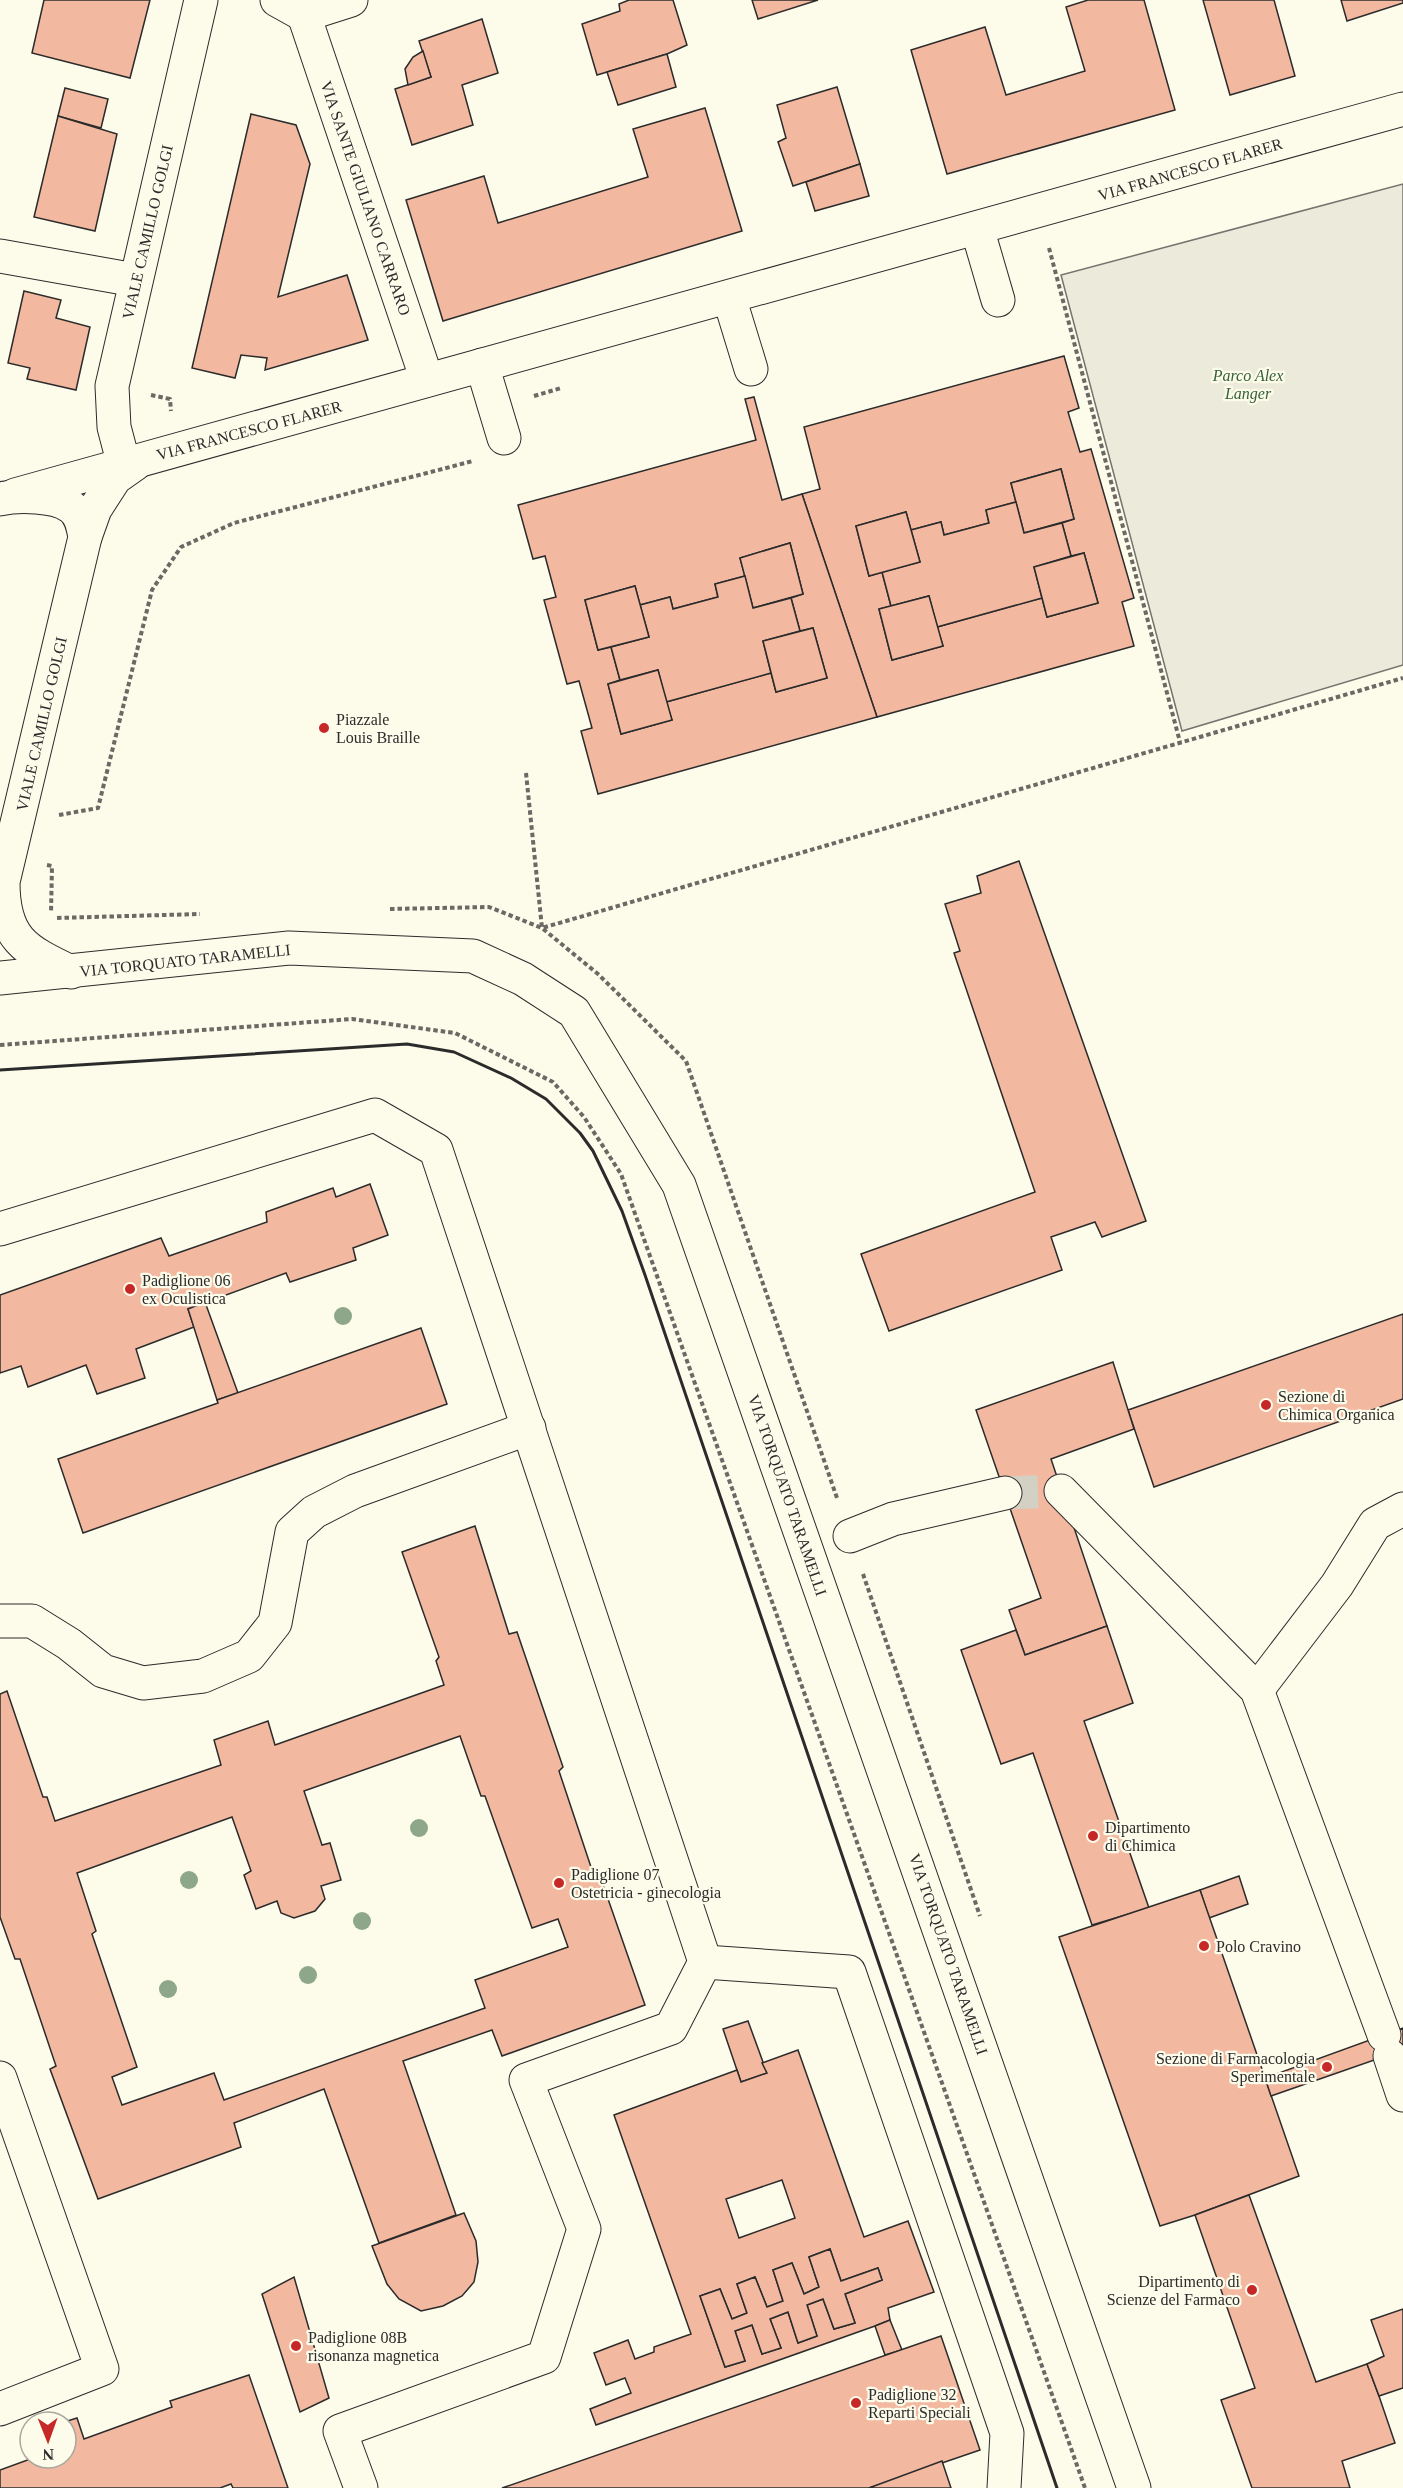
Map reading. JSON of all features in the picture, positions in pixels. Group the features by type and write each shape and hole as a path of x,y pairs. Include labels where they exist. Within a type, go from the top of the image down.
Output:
{"main road":[{"name":"VIALE CAMILLO GOLGI","path":"71,972 38,957 17,939 3,907 4,877 85,537 95,509 115,478 133,462 114,427 112,386 201,0"},
{"path":"291,8 351,0"},
{"name":"VIA SANTE GIULIANO CARRARO","path":"291,8 427,380"},
{"name":"VIA FRANCESCO FLARER","path":"8,497 1403,110"},
{"path":"977,228 998,300"},
{"path":"0,256 135,280"},
{"path":"729,297 751,369"},
{"path":"482,365 504,438"},
{"path":"8,497 49,499 71,506 82,520 85,537"},
{"name":"VIA TORQUATO TARAMELLI","path":"71,972 289,948 473,956 523,979 574,1012 679,1185 1134,2488"},
{"path":"0,978 71,972"},
{"path":"0,1229 375,1115 436,1150 705,1962 671,2028 526,2080 584,2229 544,2357 340,2431 361,2488"},
{"path":"0,1621 32,1621 69,1644 104,1671 143,1683 203,1676 249,1656 275,1623 292,1532 314,1512 355,1491 529,1428"},
{"path":"1061,1491 1257,1690 1387,2045 1403,2095"},
{"path":"850,1536 893,1519 1005,1493"},
{"path":"1257,1690 1338,1585 1375,1524 1403,1509"},
{"path":"705,1962 849,1972 1007,2433 1004,2488"},
{"path":"0,2078 102,2369 0,2409"}],"path":[{"path":"1047,242 1180,742"},
{"path":"58,816 98,808 152,590 181,547 234,523 473,462"},
{"path":"542,928 1403,678"},
{"path":"526,773 542,928"},
{"path":"4,877 52,866 51,918 205,914"},
{"path":"382,910 489,907 542,928 598,974 686,1061 982,1921"},
{"path":"0,1045 352,1019 455,1033 553,1082 584,1117 621,1174 1084,2488"}],"green space":[{"name":"Parco Alex Langer","path":"1403,184 1403,665 1182,731 1061,275"}],"building":[{"path":"44,0 150,0 130,78 32,53"},
{"path":"629,0 673,0 687,45 667,54 597,75 582,24 620,11 619,4"},
{"path":"752,0 818,0 758,19"},
{"path":"1088,0 1144,0 1175,110 947,174 911,50 985,27 1006,95 1085,71 1066,7"},
{"path":"1203,0 1274,0 1295,76 1230,95"},
{"path":"1341,0 1403,0 1403,3 1347,21"},
{"path":"482,19 498,73 462,85 473,125 412,145 395,89 431,77 419,41"},
{"path":"423,51 431,77 408,85 405,69 413,57"},
{"path":"667,54 676,87 618,105 607,72"},
{"path":"837,87 860,164 793,186 778,142 786,138 777,105"},
{"path":"65,88 108,99 101,128 58,116"},
{"path":"705,108 742,231 443,321 406,200 484,176 498,223 648,177 633,129"},
{"path":"251,114 296,125 310,164 278,297 347,275 368,340 265,370 267,358 241,355 235,378 192,368"},
{"path":"58,116 117,134 95,231 34,217"},
{"path":"860,164 869,196 815,211 806,182"},
{"path":"24,291 61,300 56,318 90,327 76,390 27,379 30,368 8,363"},
{"path":"1064,356 1079,408 1068,412 1080,452 1091,449 1134,598 1122,602 1134,646 877,717 802,494 820,489 804,427","holes":["1061,469 1074,519 1062,523 1071,556 1084,553 1098,603 1047,617 1042,598 1012,606 937,627 943,646 892,660 879,609 891,606 882,572 869,576 856,526 906,512 911,530 941,522 944,535 989,523 986,510 1016,502 1011,483"]},
{"path":"754,397 782,500 802,494 877,717 598,794 581,731 592,728 579,681 567,684 544,600 556,597 545,556 533,559 518,505 756,440 745,399","holes":["790,543 803,594 791,598 800,631 813,628 827,678 776,692 771,673 741,681 666,702 672,720 621,734 608,684 620,680 611,647 598,650 585,600 635,586 640,605 670,597 673,609 718,597 715,584 745,576 740,558"]},
{"path":"1061,469 1074,519 1024,533 1011,483"},
{"path":"1016,502 1024,533 1062,523 1071,556 1034,567 1042,598 937,627 929,596 891,606 882,572 920,562 911,530 941,522 944,535 989,523 986,510"},
{"path":"906,512 920,562 869,576 856,526"},
{"path":"790,543 803,594 753,608 740,558"},
{"path":"1084,553 1098,603 1047,617 1034,567"},
{"path":"745,576 753,608 791,598 800,631 763,641 771,673 666,702 658,670 620,680 611,647 649,637 640,605 670,597 673,609 718,597 715,584"},
{"path":"635,586 649,637 598,650 585,600"},
{"path":"929,596 943,646 892,660 879,609"},
{"path":"813,628 827,678 776,692 763,641"},
{"path":"658,670 672,720 621,734 608,684"},
{"path":"1019,861 1146,1221 1102,1237 1095,1222 1051,1237 1062,1270 889,1331 861,1254 1035,1192 954,953 960,951 945,904 981,893 977,876"},
{"name":"Padiglione 06 ex Oculistica","path":"370,1184 388,1235 353,1248 356,1260 290,1282 286,1273 188,1309 194,1327 136,1349 145,1378 97,1394 86,1365 28,1387 21,1366 0,1373 0,1295 161,1238 169,1256 267,1222 266,1212 333,1188 336,1197"},
{"path":"205,1302 238,1393 217,1400 188,1309"},
{"name":"Sezione di Chimica Organica","path":"1403,1314 1403,1399 1154,1487 1128,1410"},
{"path":"421,1328 447,1404 83,1533 58,1459"},
{"path":"1113,1362 1134,1429 1051,1459 1107,1626 1025,1655 1009,1610 1041,1598 976,1410"},
{"name":"Padiglione 07 Ostetricia - ginecologia","path":"475,1526 509,1634 517,1632 563,1767 559,1771 594,1876 600,1876 645,2005 502,2056 492,2030 403,2061 456,2215 379,2243 324,2089 234,2123 241,2147 98,2199 50,2069 56,2066 20,1959 15,1959 0,1917 0,1694 7,1691 43,1797 47,1797 55,1821 221,1765 214,1740 268,1721 275,1745 444,1685 436,1661 439,1657 402,1552","holes":["460,1736 481,1796 485,1796 532,1928 558,1919 568,1947 475,1980 485,2008 224,2100 214,2073 122,2105 112,2077 137,2067 92,1934 96,1931 77,1873 232,1817 251,1871 244,1875 256,1909 277,1901 281,1913 294,1918 315,1911 325,1899 321,1886 341,1880 330,1843 322,1845 304,1791"]},
{"name":"Dipartimento di Chimica","path":"1107,1626 1133,1703 1084,1721 1149,1908 1092,1925 1033,1753 1001,1764 961,1650 1016,1630 1025,1655"},
{"path":"1239,1876 1248,1904 1209,1918 1200,1890"},
{"path":"1200,1890 1299,2176 1160,2226 1059,1937"},
{"path":"748,2021 767,2073 741,2082 723,2029"},
{"name":"Sezione di Farmacologia Sperimentale","path":"1403,2028 1403,2050 1271,2096 1265,2078"},
{"path":"798,2050 864,2237 908,2221 934,2292 888,2308 890,2320 875,2326 596,2425 590,2409 631,2393 625,2378 606,2385 594,2353 628,2340 635,2359 654,2352 654,2347 691,2334 614,2115 737,2070 741,2082 767,2073 762,2063","holes":["782,2180 795,2218 739,2238 726,2199","830,2249 841,2281 878,2268 882,2280 845,2294 855,2323 834,2329 823,2299 807,2305 817,2336 798,2343 788,2312 770,2319 781,2348 762,2354 752,2325 735,2331 745,2361 725,2367 700,2296 720,2289 732,2319 747,2313 737,2284 755,2277 767,2307 783,2301 773,2270 792,2263 804,2294 819,2287 809,2257"]},
{"name":"Dipartimento di Scienze del Farmaco","path":"1249,2195 1316,2382 1367,2364 1379,2396 1395,2443 1342,2461 1350,2488 1252,2488 1221,2400 1255,2388 1195,2215"},
{"path":"464,2213 476,2241 478,2262 474,2282 462,2296 443,2306 421,2311 399,2299 387,2284 372,2246"},
{"path":"830,2249 841,2281 878,2268 882,2280 845,2294 855,2323 834,2329 823,2299 807,2305 817,2336 798,2343 788,2312 770,2319 781,2348 762,2354 752,2325 735,2331 745,2361 725,2367 700,2296 720,2289 732,2319 747,2313 737,2284 755,2277 767,2307 783,2301 773,2270 792,2263 804,2294 819,2287 809,2257"},
{"name":"Padiglione 08B risonanza magnetica","path":"294,2277 329,2398 300,2412 262,2294"},
{"path":"1403,2309 1403,2388 1379,2396 1367,2364 1384,2356 1371,2320"},
{"path":"890,2320 902,2350 885,2355 875,2326"},
{"name":"Padiglione 32 Reparti Speciali","path":"941,2336 980,2450 869,2488 502,2488"},
{"path":"249,2375 288,2488 233,2488 231,2484 220,2488 0,2488 0,2470 18,2463 18,2470 78,2470 78,2421 84,2439 172,2407 170,2401"},
{"path":"942,2461 951,2488 869,2488"}],"tunnel":[{"path":"1005,1493 1061,1491"}],"wall":[{"path":"0,1070 407,1044 454,1052 511,1078 546,1099 580,1133 593,1151 622,1211 645,1275 1057,2488"}],"place":[{"name":"Piazzale Louis Braille","path":"324,728"},
{"name":"Padiglione 06 ex Oculistica","path":"130,1289"},
{"name":"Sezione di Chimica Organica","path":"1266,1405"},
{"name":"Dipartimento di Chimica","path":"1093,1836"},
{"name":"Padiglione 07 Ostetricia - ginecologia","path":"559,1883"},
{"name":"Polo Cravino","path":"1204,1946"},
{"name":"Sezione di Farmacologia Sperimentale","path":"1327,2067"},
{"name":"Dipartimento di Scienze del Farmaco","path":"1252,2290"},
{"name":"Padiglione 08B risonanza magnetica","path":"296,2346"},
{"name":"Padiglione 32 Reparti Speciali","path":"856,2403"}]}
